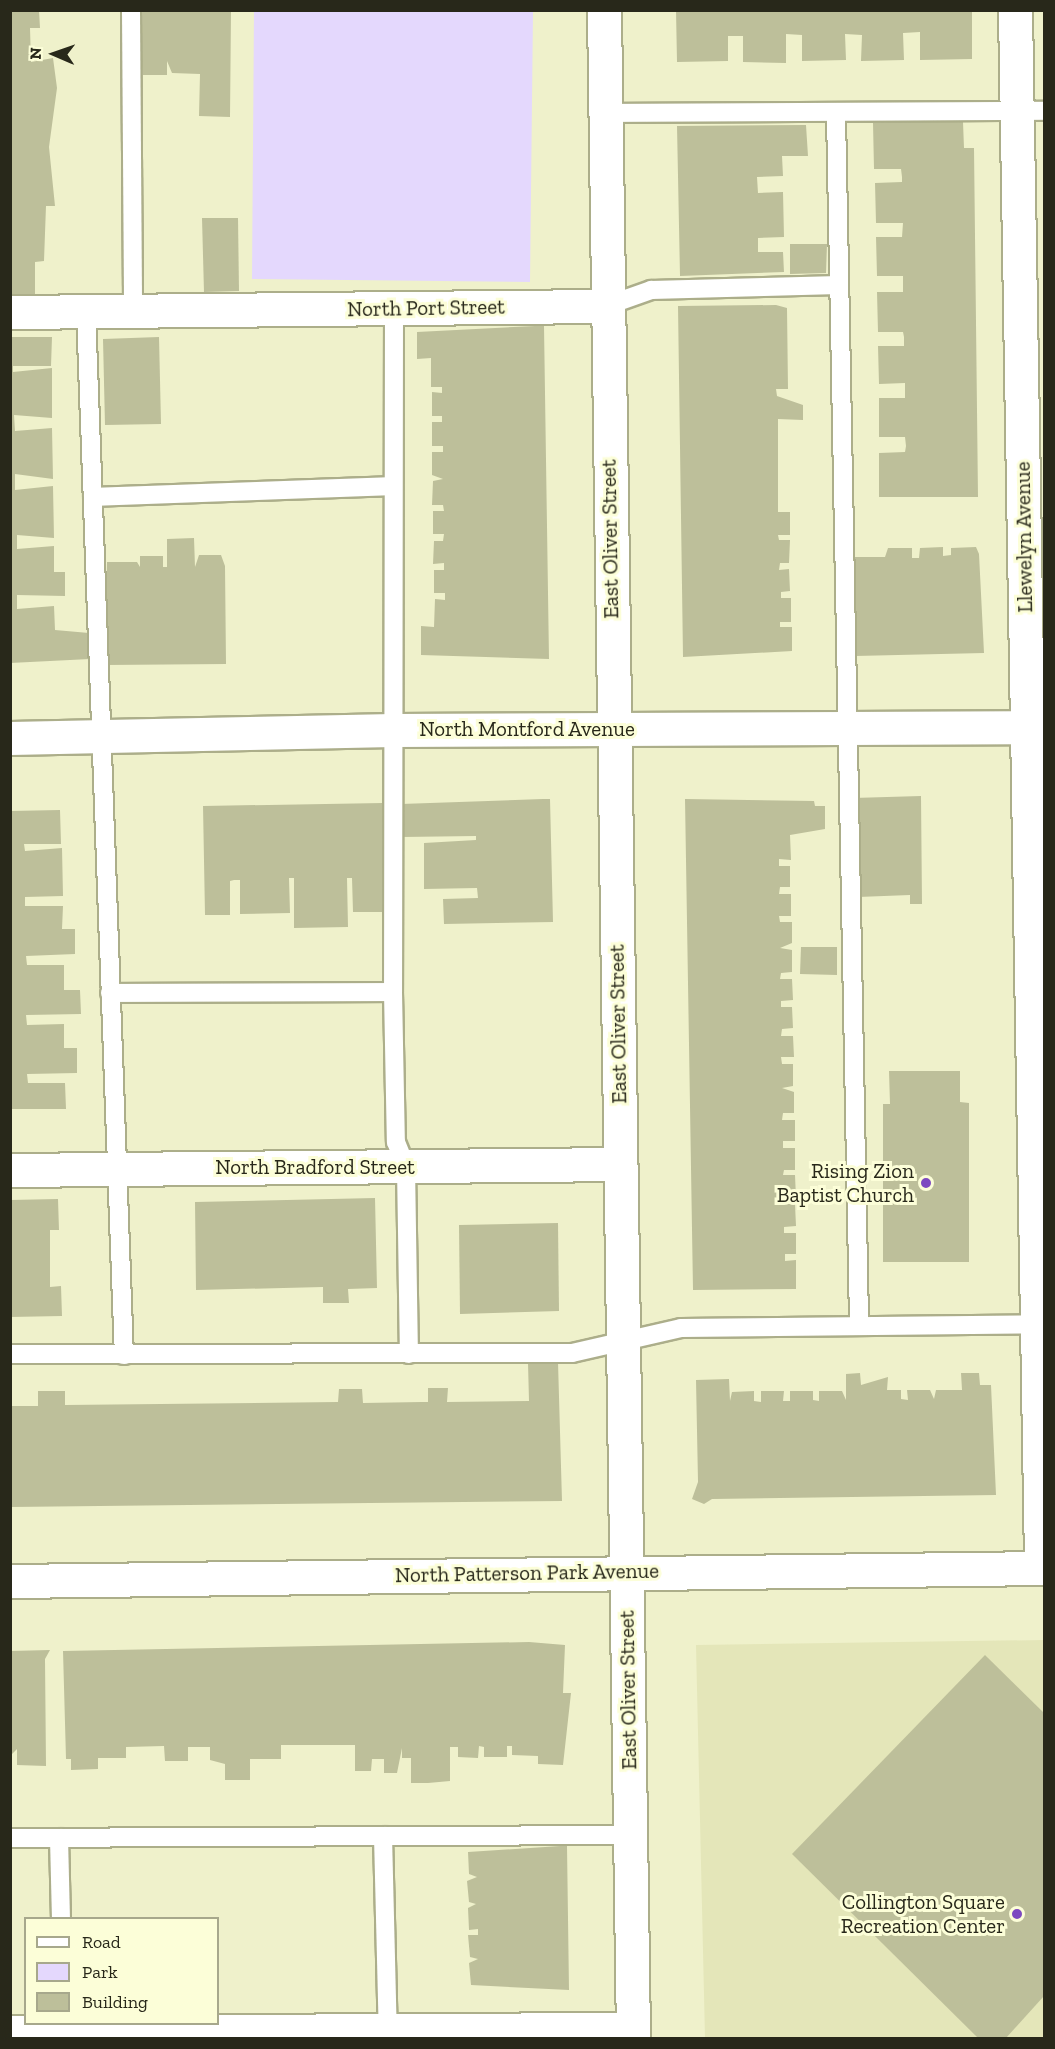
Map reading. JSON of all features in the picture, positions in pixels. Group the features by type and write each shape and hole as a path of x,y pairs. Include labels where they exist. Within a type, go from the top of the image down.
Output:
{"street":[{"name":"East Oliver Street","path":"604,10 606,306 632,2034"},
{"name":"Llewelyn Avenue","path":"1015,10 1029,111 1037,728 1043,1568"},
{"name":"North Port Street","path":"10,312 606,306"},
{"name":"North Montford Avenue","path":"10,738 393,730 1037,728"},
{"name":"North Bradford Street","path":"10,1170 620,1164"},
{"name":"North Patterson Park Avenue","path":"10,1581 626,1571 1043,1568"},
{"path":"10,2032 632,2034"}],"lane":[{"path":"131,10 133,311"},
{"path":"605,113 1029,111"},
{"path":"836,113 859,1326"},
{"name":"North Port Street","path":"606,306 651,290 839,285"},
{"path":"394,309 393,992 396,1142 405,1167 409,1354"},
{"path":"86,311 124,1355"},
{"path":"93,497 393,486"},
{"path":"110,993 393,992"},
{"path":"10,1354 572,1353 681,1328 1040,1324"},
{"path":"10,1838 630,1834"},
{"path":"383,1836 388,2033"},
{"path":"59,1838 61,1917"}],"shaded area":[{"path":"1044,1640 1044,2038 705,2038 696,1645"}],"green space":[{"path":"254,11 533,11 530,282 252,279"}],"building":[{"path":"10,10 39,10 40,28 30,28 31,62 53,58 57,88 49,147 55,206 46,206 44,261 35,262 35,294 10,295"},
{"path":"136,10 231,10 230,117 199,116 200,74 172,73 167,61 167,75 143,75"},
{"path":"676,10 972,10 972,59 920,60 920,32 903,33 904,60 861,61 862,35 845,34 846,60 802,61 802,35 786,34 786,63 743,62 743,36 728,36 728,61 677,62"},
{"path":"955,119 963,122 964,148 974,148 978,497 879,497 879,453 905,452 906,446 905,437 879,437 879,398 905,398 905,383 879,384 878,346 904,346 904,337 903,332 878,332 877,292 903,292 903,276 877,276 876,237 902,237 903,223 876,223 875,183 902,182 902,177 901,169 874,169 873,123"},
{"path":"806,125 808,156 782,156 783,176 757,177 758,193 783,192 784,237 758,238 758,252 783,252 784,272 680,276 677,126"},
{"path":"202,218 238,218 239,291 204,292"},
{"path":"790,244 827,244 826,273 790,274"},
{"path":"776,305 787,308 788,389 776,389 777,396 803,405 803,420 778,419 778,512 790,512 790,535 778,535 779,540 790,540 789,563 780,563 779,570 789,569 790,591 781,592 781,598 791,598 791,622 780,622 780,627 792,627 792,651 683,657 678,306"},
{"path":"544,326 549,659 421,655 421,626 434,627 435,599 445,600 445,593 434,593 434,570 444,570 444,563 433,564 434,541 443,541 444,534 433,534 433,511 444,511 443,505 432,505 433,481 443,479 432,475 432,452 443,452 443,446 432,446 432,422 442,422 442,416 432,416 432,392 442,393 442,387 431,387 431,358 417,359 417,332"},
{"path":"10,337 52,337 51,366 13,366 13,372 52,368 52,418 14,415 15,431 52,428 53,479 15,474 15,490 53,486 54,538 17,535 17,549 54,546 54,572 65,572 65,596 17,595 17,609 54,606 55,630 89,633 90,659 10,663"},
{"path":"159,337 161,424 105,425 103,339"},
{"path":"194,538 195,567 199,555 221,555 225,566 226,664 105,665 107,562 137,562 140,567 140,556 163,556 163,567 167,567 167,539"},
{"path":"943,547 943,556 951,555 951,548 976,547 979,554 984,653 855,656 853,557 885,557 888,548 912,548 912,558 919,558 920,548"},
{"path":"921,796 922,904 910,904 910,895 858,897 853,798"},
{"path":"550,799 553,922 444,924 443,899 478,898 477,888 424,889 424,843 476,840 476,836 402,837 401,804"},
{"path":"685,799 814,801 815,806 825,806 825,829 790,835 791,860 779,859 779,866 790,866 790,887 780,887 779,894 791,894 791,916 779,916 780,922 792,922 792,943 780,948 792,950 792,972 781,973 780,979 792,979 793,1000 781,1001 781,1007 792,1007 793,1028 782,1029 781,1036 793,1036 794,1057 781,1057 782,1064 793,1064 793,1086 782,1088 794,1092 794,1113 783,1113 782,1120 795,1120 795,1141 783,1141 783,1148 795,1148 795,1170 784,1170 783,1175 795,1175 796,1198 784,1198 784,1204 795,1204 796,1226 784,1227 784,1233 796,1233 796,1254 785,1254 785,1261 796,1260 796,1289 693,1290"},
{"path":"383,803 382,912 353,912 352,878 347,878 348,927 294,928 294,878 289,878 290,913 240,914 240,880 234,880 230,881 230,915 205,915 203,806"},
{"path":"60,810 61,844 24,844 25,851 62,848 63,896 25,897 25,906 63,906 62,929 75,929 75,954 26,956 27,965 64,965 64,990 80,990 81,1014 26,1015 27,1025 64,1024 64,1048 77,1048 77,1073 27,1074 28,1083 65,1083 66,1109 10,1109 10,811"},
{"path":"801,947 837,947 837,975 800,974"},
{"name":"Rising Zion Baptist Church","path":"889,1071 960,1071 960,1102 969,1103 969,1262 883,1262 883,1104 890,1104"},
{"path":"375,1198 377,1288 348,1289 349,1303 323,1303 323,1287 196,1290 195,1202"},
{"path":"58,1199 59,1230 50,1230 50,1287 61,1286 62,1316 10,1317 10,1200"},
{"path":"558,1223 559,1311 460,1314 459,1225"},
{"path":"558,1362 562,1501 10,1507 10,1406 38,1406 38,1391 65,1391 65,1405 338,1402 339,1389 362,1389 363,1403 428,1402 428,1388 448,1388 447,1402 529,1401 528,1363"},
{"path":"860,1373 861,1385 888,1377 887,1390 901,1390 901,1399 908,1400 907,1390 930,1390 934,1399 936,1390 962,1390 961,1373 979,1373 980,1385 991,1385 996,1495 712,1499 704,1504 692,1499 698,1482 696,1380 729,1379 730,1401 732,1392 754,1391 754,1401 761,1402 761,1391 784,1391 783,1401 790,1401 790,1391 813,1391 813,1400 819,1401 819,1391 842,1391 846,1400 846,1374"},
{"path":"529,1642 565,1645 563,1693 571,1693 563,1765 538,1764 538,1756 512,1755 512,1746 507,1746 507,1757 484,1757 484,1747 479,1746 478,1758 458,1757 458,1747 450,1747 450,1781 411,1783 411,1758 402,1758 402,1748 397,1773 384,1773 384,1759 372,1759 371,1771 355,1771 355,1745 281,1745 281,1759 250,1759 250,1780 225,1780 225,1764 210,1760 210,1747 188,1747 188,1761 165,1761 164,1746 126,1747 126,1758 98,1758 98,1769 71,1770 71,1759 66,1759 63,1651"},
{"path":"50,1650 45,1659 46,1766 17,1765 17,1749 10,1756 10,1651"},
{"path":"985,1655 1044,1713 1044,1996 1006,2038 978,2038 792,1854"},
{"path":"567,1846 569,1990 471,1985 469,1963 478,1959 470,1957 468,1935 478,1935 478,1929 469,1930 468,1908 476,1904 469,1902 467,1881 477,1877 469,1874 468,1852"}],"place":[{"name":"Rising Zion Baptist Church","path":"926,1183"},
{"name":"Collington Square Recreation Center","path":"1017,1914"}]}
